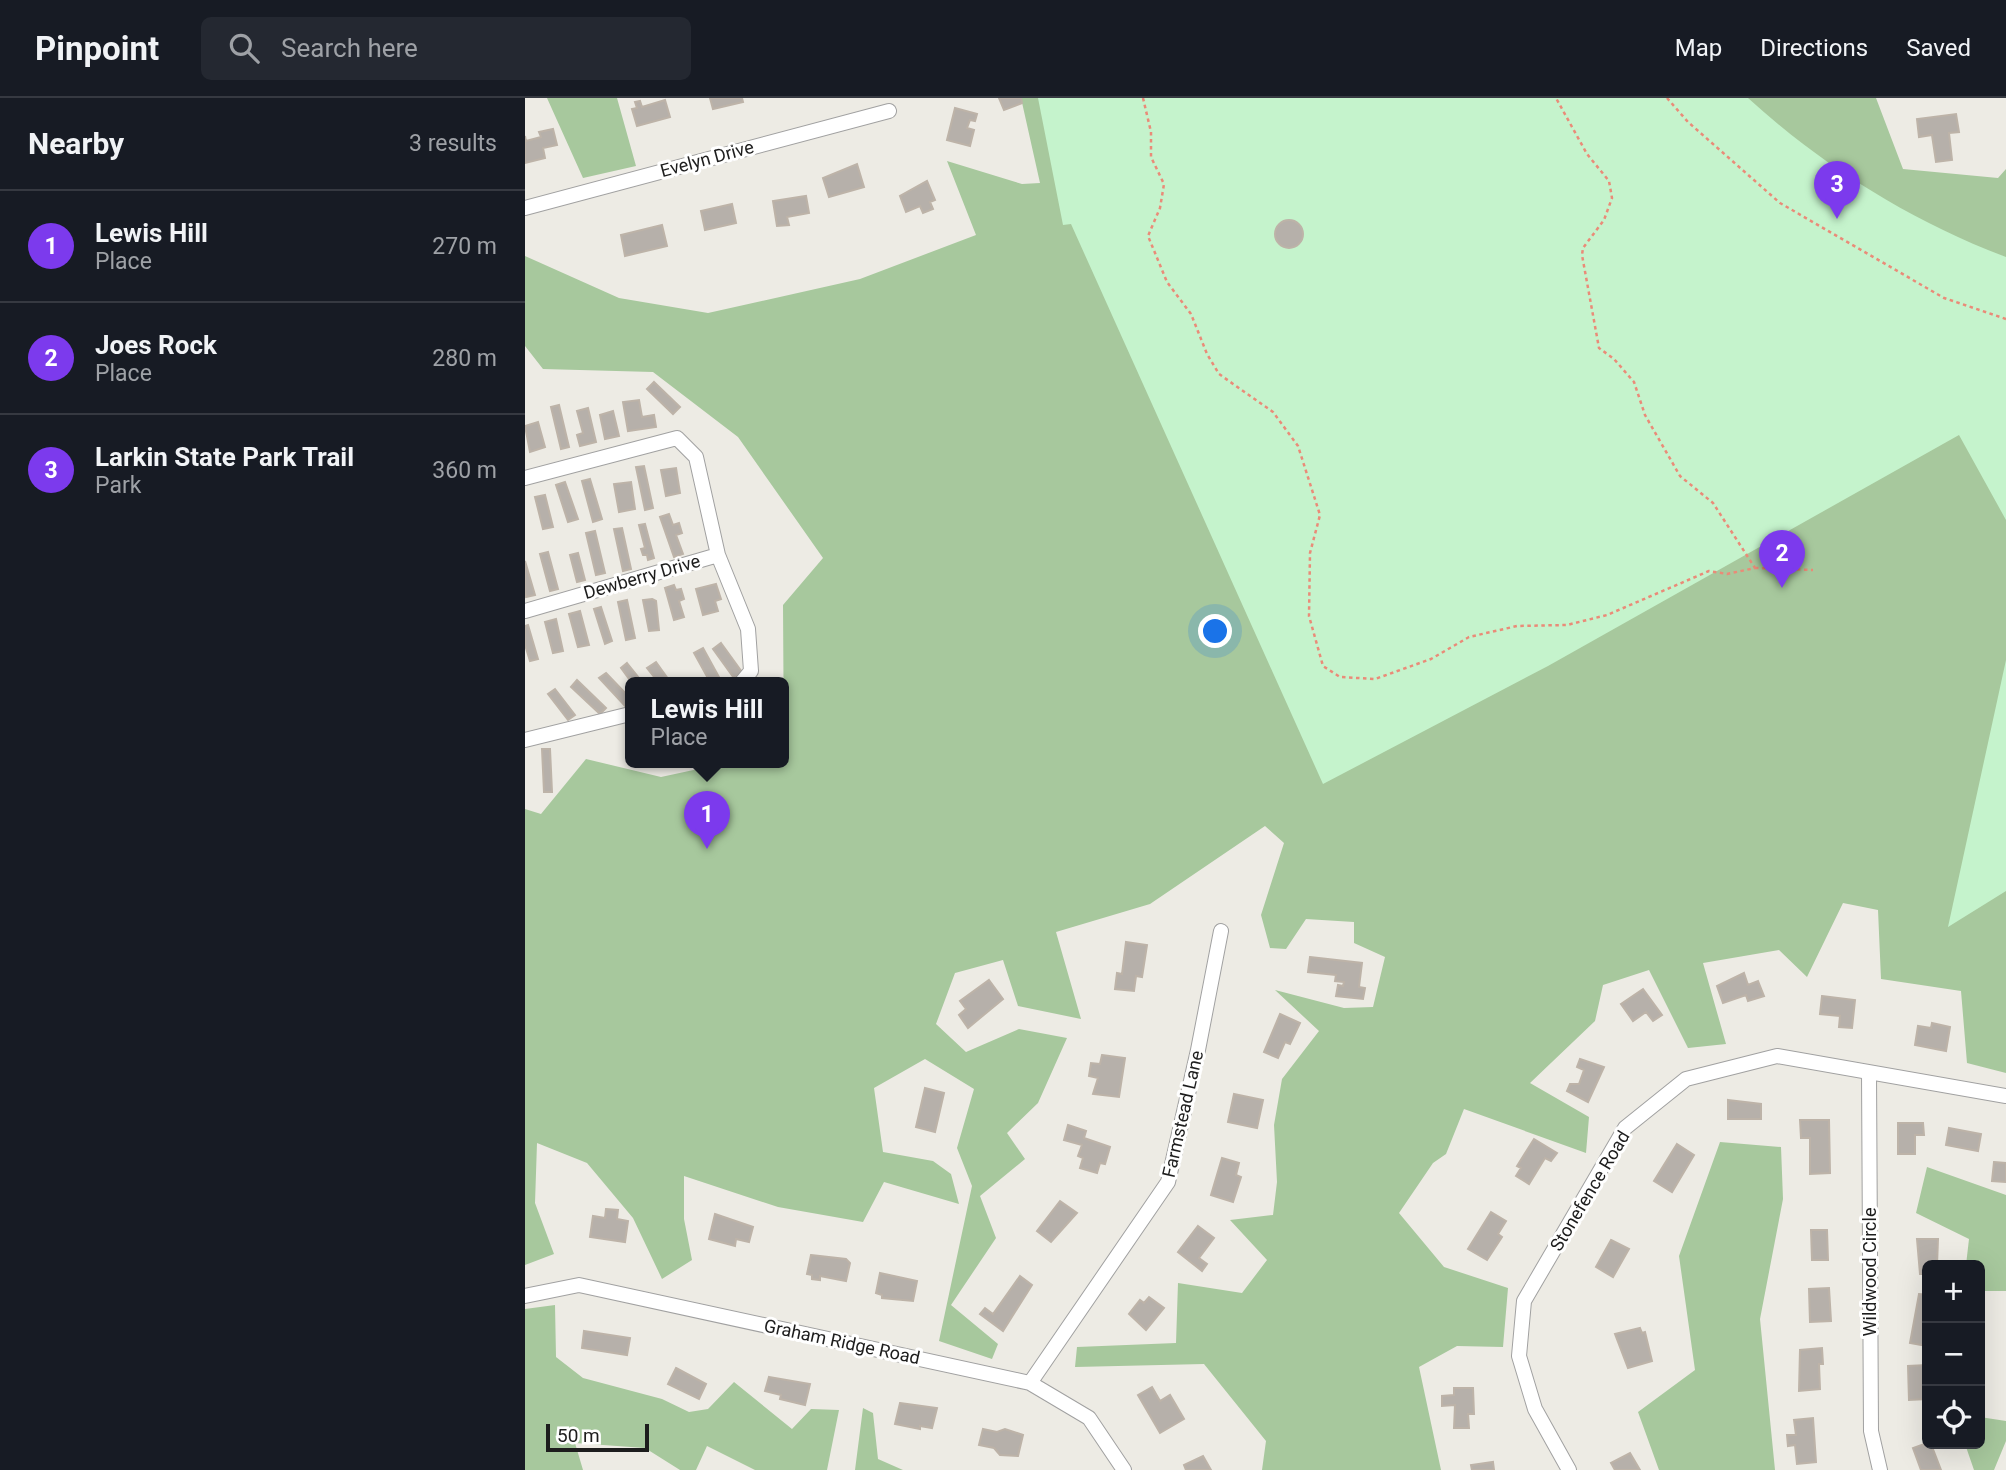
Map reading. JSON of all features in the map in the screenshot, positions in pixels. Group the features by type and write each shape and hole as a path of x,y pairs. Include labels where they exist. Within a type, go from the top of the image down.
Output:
{"street":[{"name":"Evelyn Drive","path":"525,208 889,111"},
{"name":"Dewberry Drive","path":"525,478 677,438 696,457 719,555 525,611"},
{"path":"719,555 748,629 751,671 746,677"},
{"path":"525,740 625,715"},
{"name":"Farmstead Lane","path":"1030,1382 1168,1182 1198,1050 1221,930"},
{"name":"Stonefence Road","path":"1569,1470 1535,1409 1519,1356 1524,1301 1625,1128 1686,1079 1777,1056 2006,1096"},
{"name":"Wildwood Circle","path":"1869,1073 1871,1431 1880,1470"},
{"name":"Graham Ridge Road","path":"525,1296 579,1285 1030,1382 1089,1418 1124,1470"}],"path":[{"path":"1143,98 1151,132 1151,157 1164,184 1160,208 1148,236 1167,282 1191,314 1207,354 1219,374 1273,412 1298,446 1311,481 1320,515 1310,553 1308,616 1323,666 1340,677 1375,679 1431,659 1469,637 1517,626 1567,625 1607,615 1709,571 1727,574 1755,568 1813,570"},
{"path":"1556,98 1587,154 1609,181 1612,198 1604,220 1583,247 1582,255 1598,348 1613,359 1634,382 1645,415 1680,476 1713,503 1755,568"},
{"path":"1667,98 1757,185 1780,202 1944,298 2006,319"}],"green space":[{"path":"547,98 617,98 636,166 583,178"},
{"path":"1021,98 1228,98 2006,340 2006,843 1966,880 2006,891 2006,1073 1967,1063 1961,991 1881,979 1878,910 1843,903 1807,977 1779,950 1703,963 1726,1044 1688,1048 1649,970 1603,985 1595,1021 1530,1083 1589,1117 1586,1153 1464,1109 1446,1154 1433,1163 1399,1213 1444,1267 1508,1288 1503,1347 1457,1346 1419,1367 1441,1470 1262,1470 1266,1441 1204,1364 1075,1367 1077,1347 1176,1343 1178,1283 1242,1293 1267,1260 1230,1220 1273,1215 1277,1182 1274,1125 1282,1079 1319,1031 1275,990 1344,1008 1373,1007 1385,957 1354,943 1354,922 1306,919 1286,949 1270,948 1261,915 1284,843 1265,826 1150,904 1056,932 1081,1019 1018,1006 1003,960 955,973 936,1024 966,1052 1019,1029 1067,1038 1038,1103 1007,1133 1025,1159 980,1196 996,1238 951,1305 998,1344 992,1359 939,1341 972,1186 957,1148 974,1089 925,1059 874,1088 883,1152 933,1161 951,1174 959,1204 884,1182 863,1222 778,1207 684,1176 684,1219 692,1260 662,1279 633,1218 587,1163 537,1143 535,1203 554,1254 525,1265 525,809 541,814 586,759 661,777 703,768 789,768 789,677 783,677 783,605 823,558 738,437 653,372 543,369 525,346 525,256 619,298 708,313 860,279 976,235 947,161 1022,184 1040,183"},
{"path":"1038,98 1748,98 1807,147 1870,190 1936,227 2006,257 2006,520 1959,435 1548,666 1323,784 1071,224 1063,225"},
{"path":"1694,98 1876,98 1903,169 1998,178 2006,169 2006,298"},
{"path":"2006,660 2006,891 1948,927"},
{"path":"1720,1142 1781,1147 1783,1199 1760,1319 1775,1470 1659,1470 1638,1412 1695,1370 1679,1256"},
{"path":"1927,1167 2006,1195 2006,1291 1985,1291 1985,1260 1967,1260 1969,1239 1916,1213"},
{"path":"555,1305 556,1357 583,1378 662,1399 689,1412 708,1409 734,1382 792,1429 811,1409 839,1410 827,1470 755,1470 707,1446 696,1470 680,1470 645,1448 575,1443 583,1470 525,1470 525,1309"},
{"path":"863,1408 873,1413 878,1459 903,1470 855,1470"},
{"path":"1985,1418 2006,1421 2006,1441 1994,1470 1974,1470 1967,1449 1985,1449"}],"building":[{"path":"710,98 742,98 743,102 713,109"},
{"path":"999,98 1021,98 1022,103 1004,110"},
{"path":"665,100 670,117 637,126 632,109 637,108 635,102 640,101 642,107"},
{"path":"955,108 977,114 975,121 970,120 967,128 974,130 970,146 947,140"},
{"path":"1956,114 1959,132 1949,133 1952,160 1936,162 1932,135 1919,137 1917,119"},
{"path":"553,129 557,145 543,148 545,158 525,163 525,136 526,141 541,137 539,132"},
{"path":"857,164 864,187 829,197 823,178"},
{"path":"927,181 935,200 930,202 933,209 923,213 920,206 906,212 900,196"},
{"path":"806,196 809,213 787,217 789,225 777,226 773,201"},
{"path":"732,204 736,223 705,230 701,211"},
{"path":"1289,220 1299,224 1303,234 1299,244 1289,248 1279,244 1275,234 1279,224"},
{"path":"662,225 667,246 625,256 621,235"},
{"path":"654,382 680,407 673,414 647,389"},
{"path":"639,400 642,417 654,415 656,427 628,431 623,402"},
{"path":"559,405 569,447 561,449 551,407"},
{"path":"588,408 596,442 580,446 577,435 583,433 577,411"},
{"path":"613,411 619,436 605,439 600,415"},
{"path":"538,422 545,447 530,452 525,426"},
{"path":"644,466 653,508 645,510 636,467"},
{"path":"676,468 680,493 666,496 661,470"},
{"path":"590,479 602,519 593,522 582,481"},
{"path":"565,482 578,519 568,522 556,485"},
{"path":"631,482 635,509 619,512 614,484"},
{"path":"545,495 553,527 543,529 535,497"},
{"path":"669,514 673,525 679,523 682,533 676,535 683,554 674,557 660,517"},
{"path":"645,524 654,558 648,560 641,549 645,548 639,525"},
{"path":"622,528 631,569 623,571 614,529"},
{"path":"595,531 605,573 596,575 586,533"},
{"path":"548,552 558,589 550,591 540,554"},
{"path":"578,553 585,580 577,582 570,555"},
{"path":"525,561 535,595 526,597 525,592"},
{"path":"716,584 721,599 715,601 718,611 703,615 696,589"},
{"path":"674,585 676,590 681,589 684,599 679,601 684,617 674,620 665,588"},
{"path":"627,600 635,638 626,640 618,602"},
{"path":"643,600 656,601 659,630 649,631"},
{"path":"601,607 612,641 605,644 594,609"},
{"path":"580,611 589,645 578,647 569,614"},
{"path":"556,619 563,651 553,653 545,622"},
{"path":"528,625 538,659 530,661 525,645 525,626"},
{"path":"721,643 742,672 733,677 713,649"},
{"path":"703,648 719,677 707,677 694,653"},
{"path":"656,662 667,677 654,677 647,668"},
{"path":"627,663 638,677 628,677 621,668"},
{"path":"606,673 625,693 625,706 599,678"},
{"path":"577,680 606,708 600,714 571,687"},
{"path":"555,689 575,715 568,720 548,694"},
{"path":"542,749 550,749 552,792 544,792"},
{"path":"1126,942 1147,945 1142,977 1136,976 1134,991 1115,989 1117,973 1122,974"},
{"path":"1310,957 1362,963 1359,987 1365,988 1363,999 1336,996 1338,985 1343,986 1344,982 1335,981 1336,975 1308,972"},
{"path":"1744,973 1748,985 1758,981 1764,996 1748,1001 1746,995 1723,1003 1717,986"},
{"path":"989,980 1003,999 968,1028 959,1015 966,1009 960,1001"},
{"path":"1643,989 1662,1015 1653,1021 1646,1012 1633,1021 1621,1004"},
{"path":"1822,996 1855,1000 1852,1028 1839,1027 1840,1016 1820,1014"},
{"path":"1280,1014 1300,1023 1290,1044 1285,1042 1278,1058 1264,1052"},
{"path":"1932,1023 1950,1027 1946,1051 1915,1045 1918,1026 1931,1028"},
{"path":"1102,1055 1125,1058 1119,1097 1093,1094 1098,1078 1089,1076 1091,1063 1100,1064"},
{"path":"1580,1059 1604,1067 1588,1102 1567,1091 1570,1084 1579,1084 1584,1070 1577,1067"},
{"path":"925,1088 944,1093 935,1132 916,1127"},
{"path":"1234,1094 1263,1100 1257,1128 1228,1122"},
{"path":"1728,1100 1761,1104 1761,1119 1728,1119"},
{"path":"1800,1120 1829,1120 1830,1173 1810,1174 1810,1138 1801,1138"},
{"path":"1898,1123 1923,1123 1924,1135 1915,1135 1915,1154 1898,1154"},
{"path":"1068,1125 1086,1131 1084,1138 1110,1147 1105,1164 1100,1163 1097,1173 1080,1168 1083,1158 1078,1156 1082,1145 1064,1140"},
{"path":"1949,1128 1981,1134 1978,1151 1946,1145"},
{"path":"1534,1139 1557,1153 1551,1161 1545,1158 1529,1184 1516,1176 1521,1168 1517,1166"},
{"path":"1677,1144 1694,1155 1672,1192 1654,1181"},
{"path":"1222,1158 1239,1163 1236,1175 1241,1177 1233,1202 1211,1195"},
{"path":"1994,1162 2006,1163 2006,1182 1992,1181"},
{"path":"1060,1201 1077,1213 1051,1242 1037,1231"},
{"path":"606,1209 618,1210 617,1219 628,1221 625,1242 590,1237 593,1216 605,1218"},
{"path":"1491,1212 1506,1221 1498,1234 1502,1237 1487,1260 1468,1249"},
{"path":"715,1214 753,1227 749,1242 736,1239 735,1246 709,1239"},
{"path":"1198,1226 1214,1238 1199,1258 1207,1264 1202,1271 1178,1252"},
{"path":"1811,1230 1827,1230 1828,1260 1812,1260"},
{"path":"1917,1239 1938,1239 1937,1260 1922,1260 1920,1274"},
{"path":"1611,1240 1629,1249 1613,1277 1596,1267"},
{"path":"811,1255 846,1259 850,1263 846,1281 820,1276 820,1280 812,1279 812,1275 807,1274"},
{"path":"880,1273 917,1281 913,1301 882,1298 882,1295 876,1293"},
{"path":"1020,1276 1032,1285 1003,1331 980,1314 985,1308 993,1314"},
{"path":"1829,1288 1831,1321 1810,1322 1809,1289"},
{"path":"1919,1294 1922,1294 1922,1345 1910,1343"},
{"path":"1149,1297 1164,1308 1146,1330 1129,1314 1140,1300 1144,1303"},
{"path":"1640,1328 1642,1333 1645,1332 1652,1361 1628,1368 1615,1334"},
{"path":"584,1331 630,1338 627,1355 582,1348"},
{"path":"1822,1348 1823,1364 1819,1364 1820,1389 1799,1391 1800,1350"},
{"path":"1922,1365 1922,1399 1909,1400 1908,1366"},
{"path":"676,1368 706,1384 699,1399 668,1384"},
{"path":"769,1377 810,1384 805,1405 780,1399 781,1395 765,1391"},
{"path":"1152,1387 1160,1401 1170,1395 1184,1419 1160,1433 1138,1395"},
{"path":"1454,1388 1473,1388 1474,1414 1468,1414 1469,1428 1454,1428 1455,1405 1442,1406 1442,1396 1454,1395"},
{"path":"900,1403 937,1408 932,1428 920,1426 920,1429 895,1424"},
{"path":"1813,1418 1816,1462 1797,1464 1795,1445 1788,1446 1787,1435 1796,1435 1794,1420"},
{"path":"983,1429 997,1432 1005,1429 1023,1435 1018,1456 1000,1455 994,1448 979,1445"},
{"path":"1922,1445 1922,1449 1933,1449 1941,1470 1921,1470 1913,1448"},
{"path":"1630,1453 1640,1470 1615,1470 1611,1463"},
{"path":"1203,1456 1211,1470 1186,1470 1184,1465"},
{"path":"1493,1462 1494,1470 1472,1470 1471,1465"}],"place":[{"name":"Larkin State Park Trail","path":"1837,219"},
{"name":"Joes Rock","path":"1782,588"},
{"name":"Lewis Hill","path":"707,849"}]}
